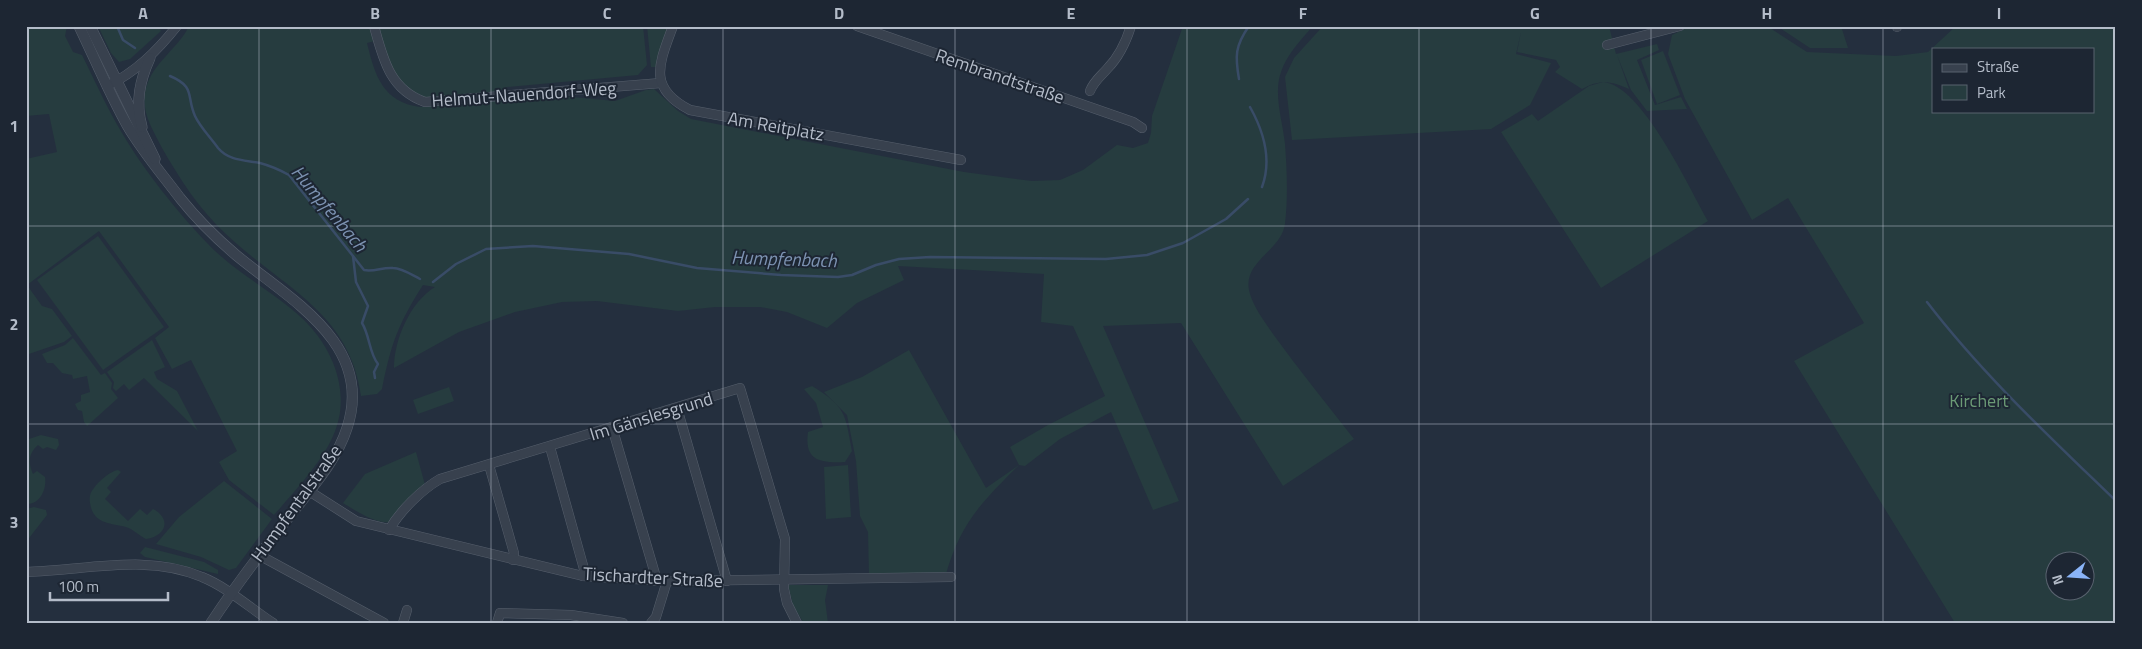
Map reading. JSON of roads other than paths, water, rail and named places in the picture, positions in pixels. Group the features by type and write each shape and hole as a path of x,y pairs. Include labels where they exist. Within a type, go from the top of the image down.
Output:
{"street":[{"name":"Humpfentalstraße","path":"79,26 148,145 166,180"},
{"name":"Humpfentalstraße","path":"90,26 111,84 136,139 166,180 211,231 236,254 308,310 339,348 353,389 351,413 339,447 309,491 230,594 211,623"},
{"path":"148,145 138,106 141,77 150,58 176,26"},
{"name":"Helmut-Nauendorf-Weg","path":"374,26 386,68 393,80 414,98 425,102 661,83"},
{"path":"661,83 662,56 673,26"},
{"name":"Rembrandtstraße","path":"856,26 1133,122 1142,128"},
{"path":"1090,91 1095,80 1107,70 1120,54 1131,26"},
{"path":"1607,45 1680,26"},
{"path":"111,84 150,58"},
{"name":"Am Reitplatz","path":"661,83 667,96 690,110 961,160"},
{"name":"Im Gänslesgrund","path":"389,530 395,520 428,486 440,479 740,388 785,539 784,580"},
{"path":"677,408 727,581"},
{"path":"612,427 655,574 655,580"},
{"path":"550,447 584,569 583,576"},
{"path":"489,465 514,553 513,560"},
{"name":"Tischardter Straße","path":"309,491 356,521 583,576 667,581 952,577"},
{"path":"259,555 384,623"},
{"path":"26,572 157,565 173,567 204,577 273,623"},
{"path":"784,580 787,603 797,623"},
{"path":"651,623 656,618 667,581"},
{"path":"403,623 407,610"},
{"path":"497,623 500,613 571,616 623,623"}],"waterway":[{"name":"Humpfenbach","path":"117,26 123,40 135,48"},
{"name":"Humpfenbach","path":"1239,79 1237,51 1241,39 1249,26"},
{"name":"Humpfenbach","path":"170,76 184,84 187,88 197,120 218,148 232,158 264,164 289,175 364,270 396,268 420,279"},
{"name":"Humpfenbach","path":"1250,107 1263,136 1265,146 1266,167 1262,187"},
{"name":"Humpfenbach","path":"433,282 456,264 486,249 533,246 629,254 697,268 781,275 838,277 852,275 876,265 899,259 930,257 1106,259 1147,255 1183,243 1226,219 1248,199"},
{"path":"353,256 356,282 368,306 362,323 378,364 374,372 375,378"},
{"path":"1927,302 1948,329 1994,380 2116,501"}],"park label":[{"name":"Kirchert","path":"1979,400"}]}
